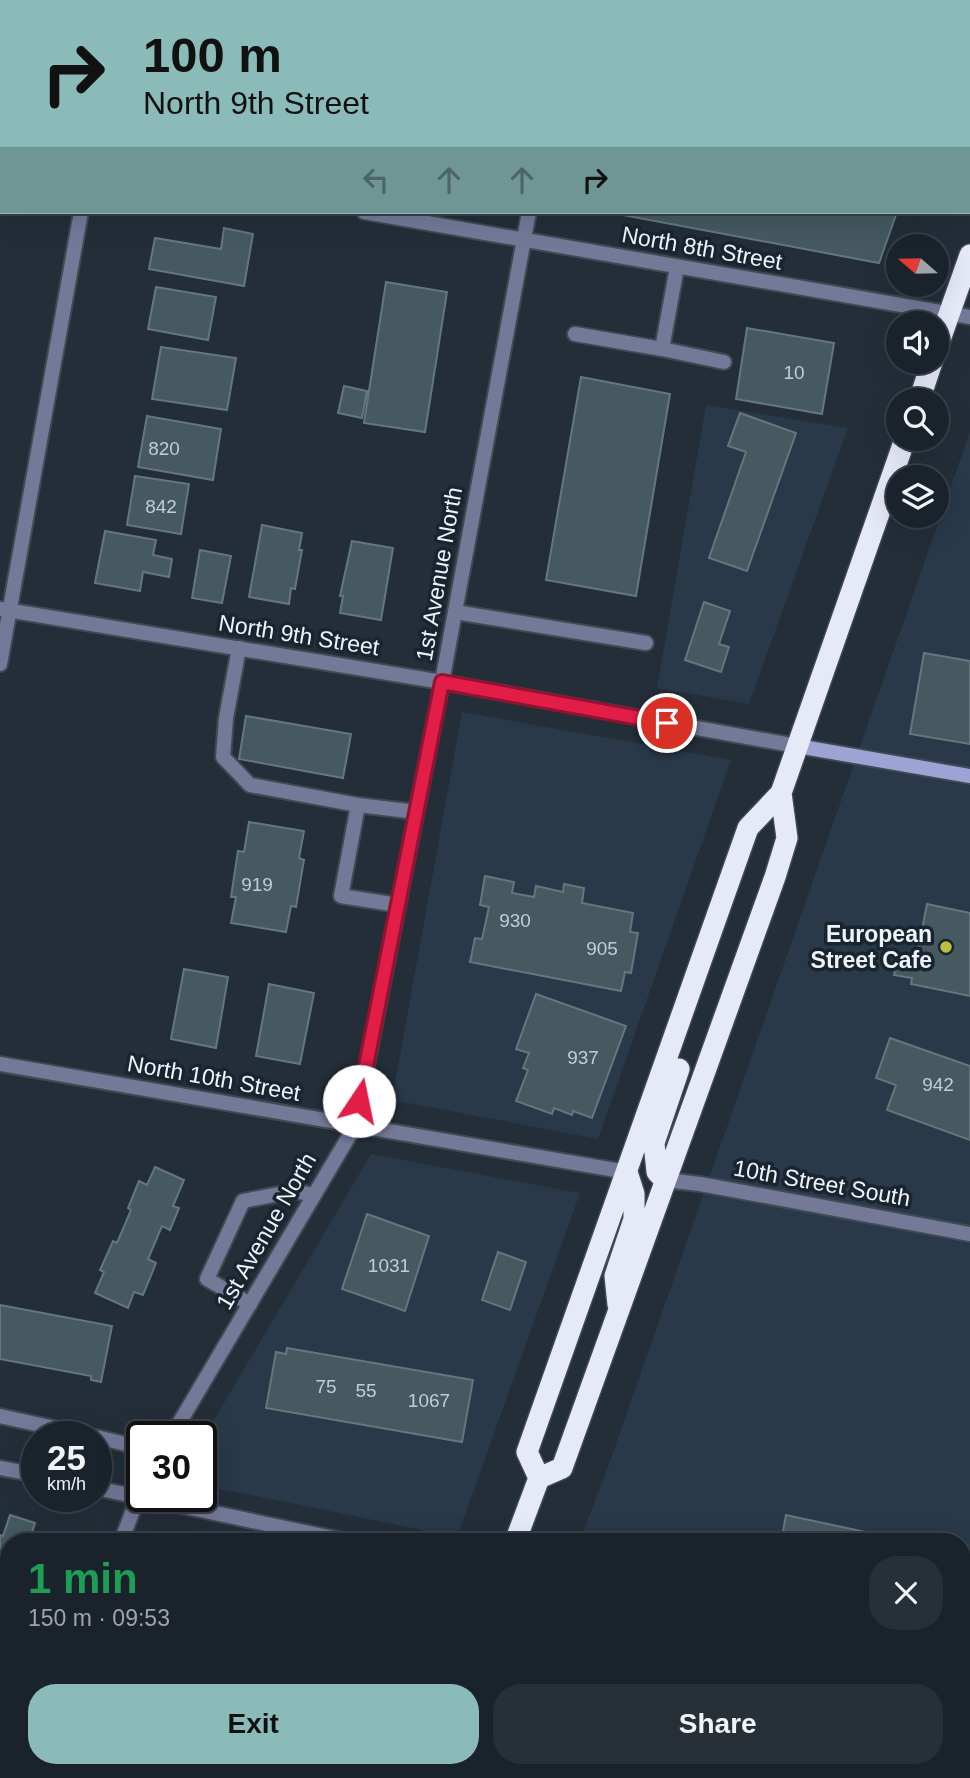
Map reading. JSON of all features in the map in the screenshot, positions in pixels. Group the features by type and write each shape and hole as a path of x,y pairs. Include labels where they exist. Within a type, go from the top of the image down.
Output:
{"highway":[{"path":"949,332 960,316 970,255"},
{"path":"519,1533 539,1478 527,1452 594,1258 628,1172 748,828 781,793 901,451"},
{"path":"539,1478 562,1468 787,838 781,793"},
{"path":"665,1180 657,1172 654,1143 681,1061 674,1040"},
{"path":"618,1311 615,1276 634,1219 634,1194 628,1172"}],"street":[{"path":"0,664 5,610 80,214"},
{"name":"North 8th Street","path":"375,214 960,316"},
{"name":"1st Avenue North","path":"181,1421 355,1126 442,682 529,214"},
{"path":"662,349 677,267"},
{"path":"575,334 724,362"},
{"name":"North 9th Street","path":"5,610 442,682 797,746"},
{"path":"455,611 646,643"},
{"path":"239,648 226,718 223,757 250,785 416,813"},
{"path":"797,746 970,776"},
{"path":"358,805 341,896 398,905"},
{"name":"North 10th Street","path":"0,1064 628,1172"},
{"name":"10th Street South","path":"665,1180 701,1184 970,1234"},
{"path":"250,1304 207,1279 243,1201 294,1191 314,1195"},
{"path":"0,1416 23,1421"},
{"path":"0,1468 21,1472"},
{"path":"217,1510 314,1533"},
{"path":"124,1533 132,1512"}],"shaded area":[{"path":"706,405 848,428 749,704 657,688"},
{"path":"970,432 970,1533 582,1533 608,1467 936,528 949,528 949,492"},
{"path":"462,712 731,760 598,1139 392,1100"},
{"path":"371,1154 580,1193 458,1533 437,1533 217,1488 217,1421 213,1421"}],"building":[{"path":"618,214 896,214 889,234 886,234 886,243 879,263"},
{"path":"224,228 253,234 244,286 149,269 155,238 221,249"},
{"path":"386,282 447,292 425,432 364,423"},
{"path":"156,287 216,297 208,340 148,329"},
{"path":"747,328 834,343 822,414 736,399"},
{"path":"161,347 236,358 227,410 152,399"},
{"path":"581,377 670,394 636,596 546,580"},
{"path":"344,386 367,391 362,418 338,413"},
{"path":"740,413 796,433 747,571 709,558 746,452 728,446"},
{"path":"147,416 221,429 213,480 138,467"},
{"path":"135,476 189,484 181,534 127,525"},
{"path":"262,525 302,533 299,550 302,550 295,589 291,588 289,604 249,597"},
{"path":"105,531 156,540 153,555 172,559 169,577 143,572 140,591 95,583"},
{"path":"352,541 393,548 381,620 340,613 343,596 340,596"},
{"path":"200,550 231,556 222,603 192,598"},
{"path":"704,602 730,611 719,644 729,647 721,672 685,660"},
{"path":"924,653 970,661 970,744 910,734"},
{"path":"246,716 351,734 343,778 239,759"},
{"path":"249,822 304,831 299,858 304,860 296,907 291,906 286,932 231,923 236,897 231,897 238,851 244,852"},
{"path":"485,876 514,882 512,893 534,897 536,886 563,892 564,884 584,888 582,903 633,913 630,932 638,933 631,973 625,972 621,991 470,962 475,938 482,939 489,907 480,905"},
{"path":"927,904 970,913 970,996 911,984 912,978 894,975 898,956 916,960"},
{"path":"184,969 228,977 216,1048 171,1039"},
{"path":"269,984 314,993 300,1064 256,1056"},
{"path":"536,994 626,1026 592,1118 573,1111 572,1115 554,1108 552,1114 516,1101 528,1070 523,1068 529,1053 516,1049"},
{"path":"890,1038 970,1066 970,1140 887,1110 896,1085 876,1078"},
{"path":"155,1167 184,1180 173,1206 179,1208 170,1230 162,1226 148,1259 156,1263 143,1295 134,1292 128,1308 95,1293 104,1272 100,1270 113,1241 117,1243 131,1210 128,1208 139,1181 147,1185"},
{"path":"367,1214 429,1236 405,1311 342,1289"},
{"path":"498,1252 526,1262 510,1310 482,1300"},
{"path":"0,1305 112,1326 101,1382 91,1380 91,1376 0,1359"},
{"path":"287,1348 473,1380 462,1442 266,1408 276,1352 286,1354"},
{"path":"10,1515 35,1523 32,1533 4,1533"},
{"path":"786,1515 870,1533 783,1533"}],"place":[{"name":"European Street Cafe","path":"946,947"}],"route":[{"path":"359,1101 442,682 667,723"}]}
